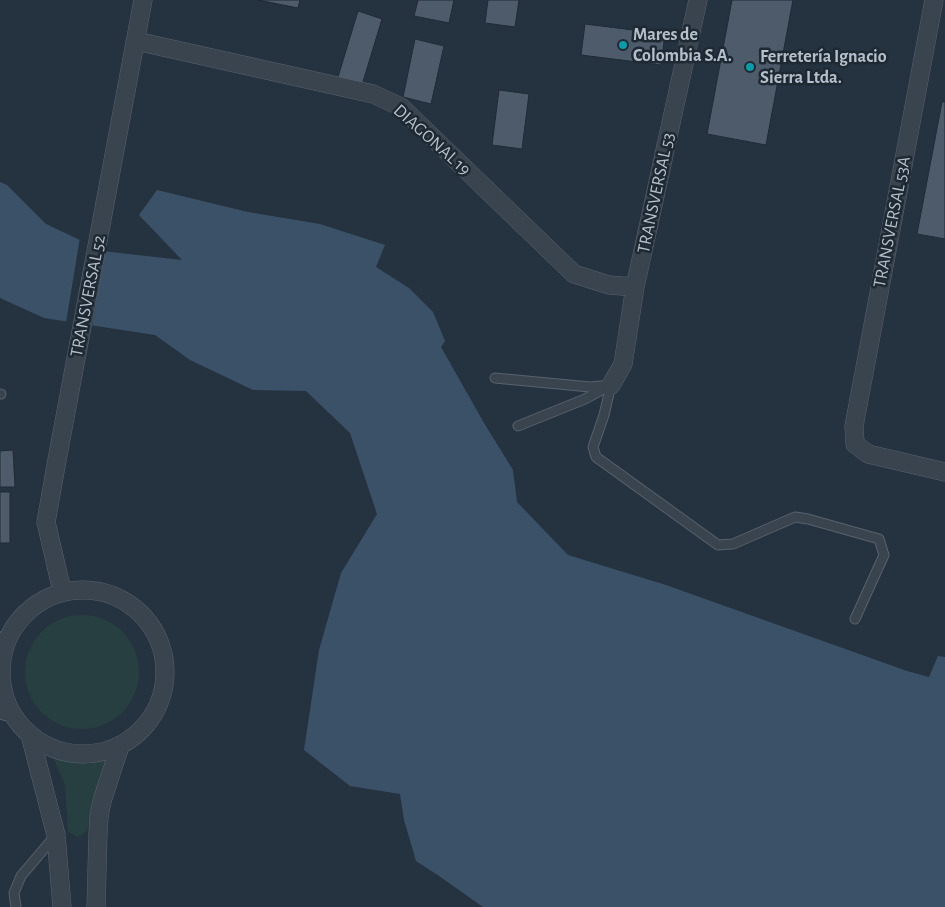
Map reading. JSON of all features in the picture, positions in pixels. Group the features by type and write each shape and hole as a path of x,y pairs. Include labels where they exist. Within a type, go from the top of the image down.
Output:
{"street":[{"name":"TRANSVERSAL 52","path":"62,591 46,522 143,0"},
{"name":"TRANSVERSAL 53","path":"611,385 623,364 635,287 698,0"},
{"name":"TRANSVERSAL 53A","path":"934,0 854,426 854,444 868,454 945,472"},
{"name":"DIAGONAL 19","path":"136,41 373,94 401,106 574,274 609,284 635,287"},
{"path":"78,589 110,593 134,607 152,628 163,654 165,681 157,708 140,731 120,746 98,753 74,754 50,748 30,735 7,716 2,691 1,661 5,636 21,616 33,605 62,591 78,589"},
{"path":"30,735 56,835 62,907"},
{"path":"96,907 98,833 102,801 120,746"}],"lane":[{"path":"495,378 590,387 611,385"},
{"path":"518,426 585,399 611,385"},
{"path":"611,385 604,415 593,447 596,456 718,545 733,544 795,517 879,539 884,554 855,619"},
{"path":"16,907 14,893 21,876 56,835"}],"green space":[{"path":"82,615 104,619 123,631 135,650 139,672 135,694 123,713 104,725 82,729 60,725 41,713 29,694 25,672 29,650 41,631 60,619"},
{"path":"116,756 99,784 87,831 78,837 68,832 65,784 53,758 89,764"}],"water":[{"path":"0,182 7,185 46,224 82,241 93,250 182,260 139,215 157,190 248,212 320,224 385,245 376,267 409,288 433,312 445,341 441,347 513,470 517,502 568,555 666,585 907,671 929,677 938,656 945,657 945,907 483,907 416,861 404,820 400,794 350,786 304,750 319,650 341,573 377,514 350,433 306,391 253,390 190,360 155,335 44,318 0,298"}],"pier":[{"path":"80,237 94,247 105,249 92,327 66,323"}],"building":[{"path":"258,0 300,0 298,8"},
{"path":"418,0 454,0 449,23 414,16"},
{"path":"488,0 519,0 515,27 485,23"},
{"name":"Ferretería Ignacio Sierra Ltda.","path":"732,0 793,0 766,145 707,134"},
{"path":"358,11 382,19 362,85 338,77"},
{"name":"Mares de Colombia S.A.","path":"585,24 665,34 661,65 581,55"},
{"path":"415,39 444,46 431,104 403,97"},
{"path":"499,90 529,94 522,149 492,145"},
{"path":"942,102 945,102 945,239 917,234"},
{"path":"13,450 15,487 0,487 0,451"},
{"path":"0,492 10,492 10,543 0,543"}],"place":[{"name":"Mares de Colombia S.A.","path":"623,45"},
{"name":"Ferretería Ignacio Sierra Ltda.","path":"750,67"}]}
